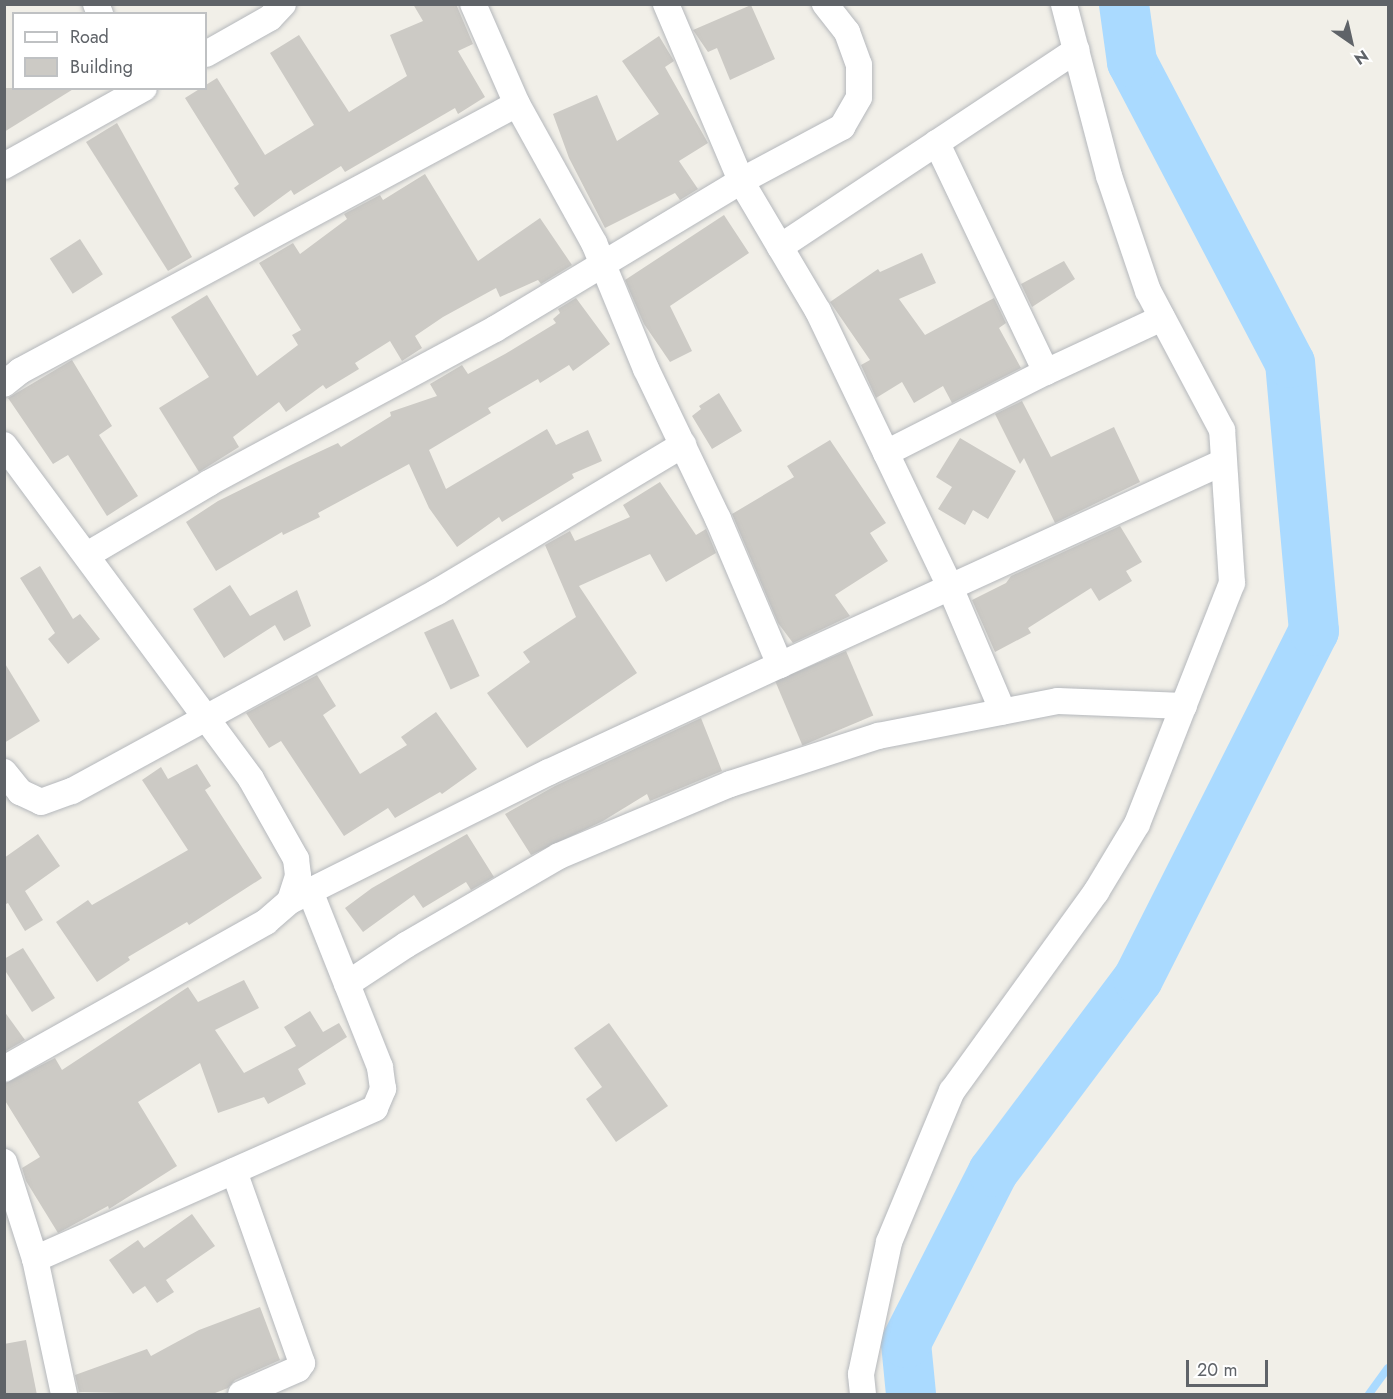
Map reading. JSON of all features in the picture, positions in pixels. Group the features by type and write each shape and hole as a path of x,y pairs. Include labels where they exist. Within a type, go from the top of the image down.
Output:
{"street":[{"path":"207,53 276,11 294,4"},
{"path":"473,4 517,104 603,264 646,369 683,445 780,665"},
{"path":"666,4 741,181 818,311 951,589 1003,711"},
{"path":"87,555 208,483 495,329 741,181 842,127 859,97 859,65 847,32 825,4"},
{"path":"863,1395 861,1374 889,1242 952,1091 1096,892 1137,824 1232,583 1222,430 1148,291 1109,176 1064,4"},
{"path":"780,247 1076,50"},
{"path":"4,166 135,91"},
{"path":"4,384 30,366 517,104"},
{"path":"937,143 1046,372"},
{"path":"886,453 1046,372 1162,318"},
{"path":"4,445 208,716 251,779 296,859 300,896 347,984 380,1067 383,1089 375,1108 34,1259"},
{"path":"4,772 20,792 41,802 72,791 436,592 683,445"},
{"path":"4,1069 266,922 300,896 549,772 1224,462"},
{"path":"347,984 406,945 559,856 730,784 878,736 1058,701 1184,706"},
{"path":"4,1162 34,1259 64,1395"},
{"path":"234,1171 302,1363 298,1369 241,1395"}],"building":[{"path":"413,4 456,4 473,44 458,51 485,97 458,114 455,108 345,172 341,166 294,195 291,190 254,217 234,188 239,184 185,98 198,90 207,90 207,84 217,78 265,155 314,125 270,53 299,35 349,112 407,76 390,35 423,21"},
{"path":"751,5 775,59 730,80 717,48 708,52 693,30"},
{"path":"659,36 674,61 665,67 708,143 679,161 698,189 680,200 675,193 605,228 569,158 553,114 597,95 617,141 659,114 622,61"},
{"path":"4,88 72,90 4,132"},
{"path":"117,123 192,257 168,271 86,142"},
{"path":"425,174 478,261 540,218 572,265 541,284 538,280 500,297 496,288 443,317 415,336 422,348 402,361 390,341 355,363 359,369 326,389 323,385 286,412 279,402 233,437 239,447 199,472 159,408 209,377 171,317 207,295 257,376 298,345 292,335 301,330 259,263 293,243 300,254 347,219 344,214 380,195 383,200"},
{"path":"724,215 749,253 670,306 692,351 670,362 644,324 625,280"},
{"path":"80,239 103,274 73,294 50,259"},
{"path":"922,253 936,283 899,299 925,335 994,298 1006,323 999,328 1021,368 952,403 943,386 914,403 902,382 876,398 861,365 870,360 830,302 878,269 880,272"},
{"path":"1064,261 1075,279 1032,307 1021,284"},
{"path":"576,298 610,344 573,371 569,365 540,383 538,379 488,408 491,413 429,450 446,489 547,429 556,445 588,430 602,461 572,474 574,478 502,522 499,517 457,547 429,508 409,464 318,513 320,517 283,535 282,532 216,571 186,522 218,501 293,464 338,443 341,447 391,416 390,412 437,396 430,384 462,365 468,374 505,354 556,323 553,319 560,313 558,309"},
{"path":"72,360 112,426 99,435 138,496 107,516 68,455 53,464 8,398"},
{"path":"719,393 742,431 712,449 692,416 701,409 699,406"},
{"path":"1022,401 1051,457 1114,427 1140,482 1055,523 1024,458 1020,464 995,414"},
{"path":"960,438 1016,471 988,519 973,510 965,525 938,509 952,487 936,477"},
{"path":"830,440 886,523 870,533 888,561 835,595 850,616 793,643 778,623 732,514 794,477 787,466"},
{"path":"660,482 696,535 706,529 716,553 666,582 650,554 579,586 637,673 527,748 487,693 530,662 523,652 576,617 545,545 570,531 575,541 630,517 623,505"},
{"path":"1120,526 1142,562 1126,571 1132,581 1099,601 1091,588 1028,628 1031,633 995,652 972,600 1006,583 1011,576"},
{"path":"40,566 73,619 80,614 100,639 68,664 48,639 55,633 20,578"},
{"path":"230,585 250,616 297,590 311,626 284,641 275,625 224,658 193,609"},
{"path":"453,619 480,676 451,690 424,633"},
{"path":"846,651 873,715 802,746 775,681"},
{"path":"4,662 40,721 4,743"},
{"path":"317,675 336,706 323,715 360,774 407,745 401,737 436,712 477,769 442,794 440,792 395,818 388,808 344,836 281,741 269,748 246,713"},
{"path":"701,718 722,771 650,801 647,794 603,821 531,855 505,814 555,786"},
{"path":"197,764 211,786 205,790 262,878 189,925 187,922 128,957 130,960 97,982 56,922 88,900 92,905 188,850 142,780 161,767 168,779"},
{"path":"38,834 60,866 25,891 43,920 25,931 8,903 4,905 4,858"},
{"path":"467,834 494,877 471,890 466,882 423,908 414,895 363,932 345,908 372,888"},
{"path":"23,948 55,998 32,1012 4,969 4,959"},
{"path":"244,980 259,1008 215,1030 244,1073 296,1046 284,1027 310,1011 323,1032 339,1023 347,1037 298,1069 306,1084 268,1104 264,1097 218,1113 200,1063 138,1102 177,1166 109,1209 108,1206 58,1233 26,1181 22,1168 40,1157 4,1099 4,1084 55,1058 62,1070 188,987 198,1002"},
{"path":"4,1011 25,1040 4,1052"},
{"path":"609,1023 668,1106 616,1142 586,1099 602,1087 574,1048"},
{"path":"192,1214 215,1246 166,1280 174,1292 157,1303 145,1286 133,1294 109,1260 138,1240 144,1248"},
{"path":"260,1307 280,1360 235,1380 228,1388 210,1395 79,1392 75,1375 147,1349 151,1356 199,1330"},
{"path":"26,1340 37,1395 4,1395 4,1344"}],"waterway":[{"path":"911,1394 906,1343 993,1172 1138,979 1314,631 1290,363 1132,62 1124,4"},
{"path":"1369,1394 1388,1368"}]}
